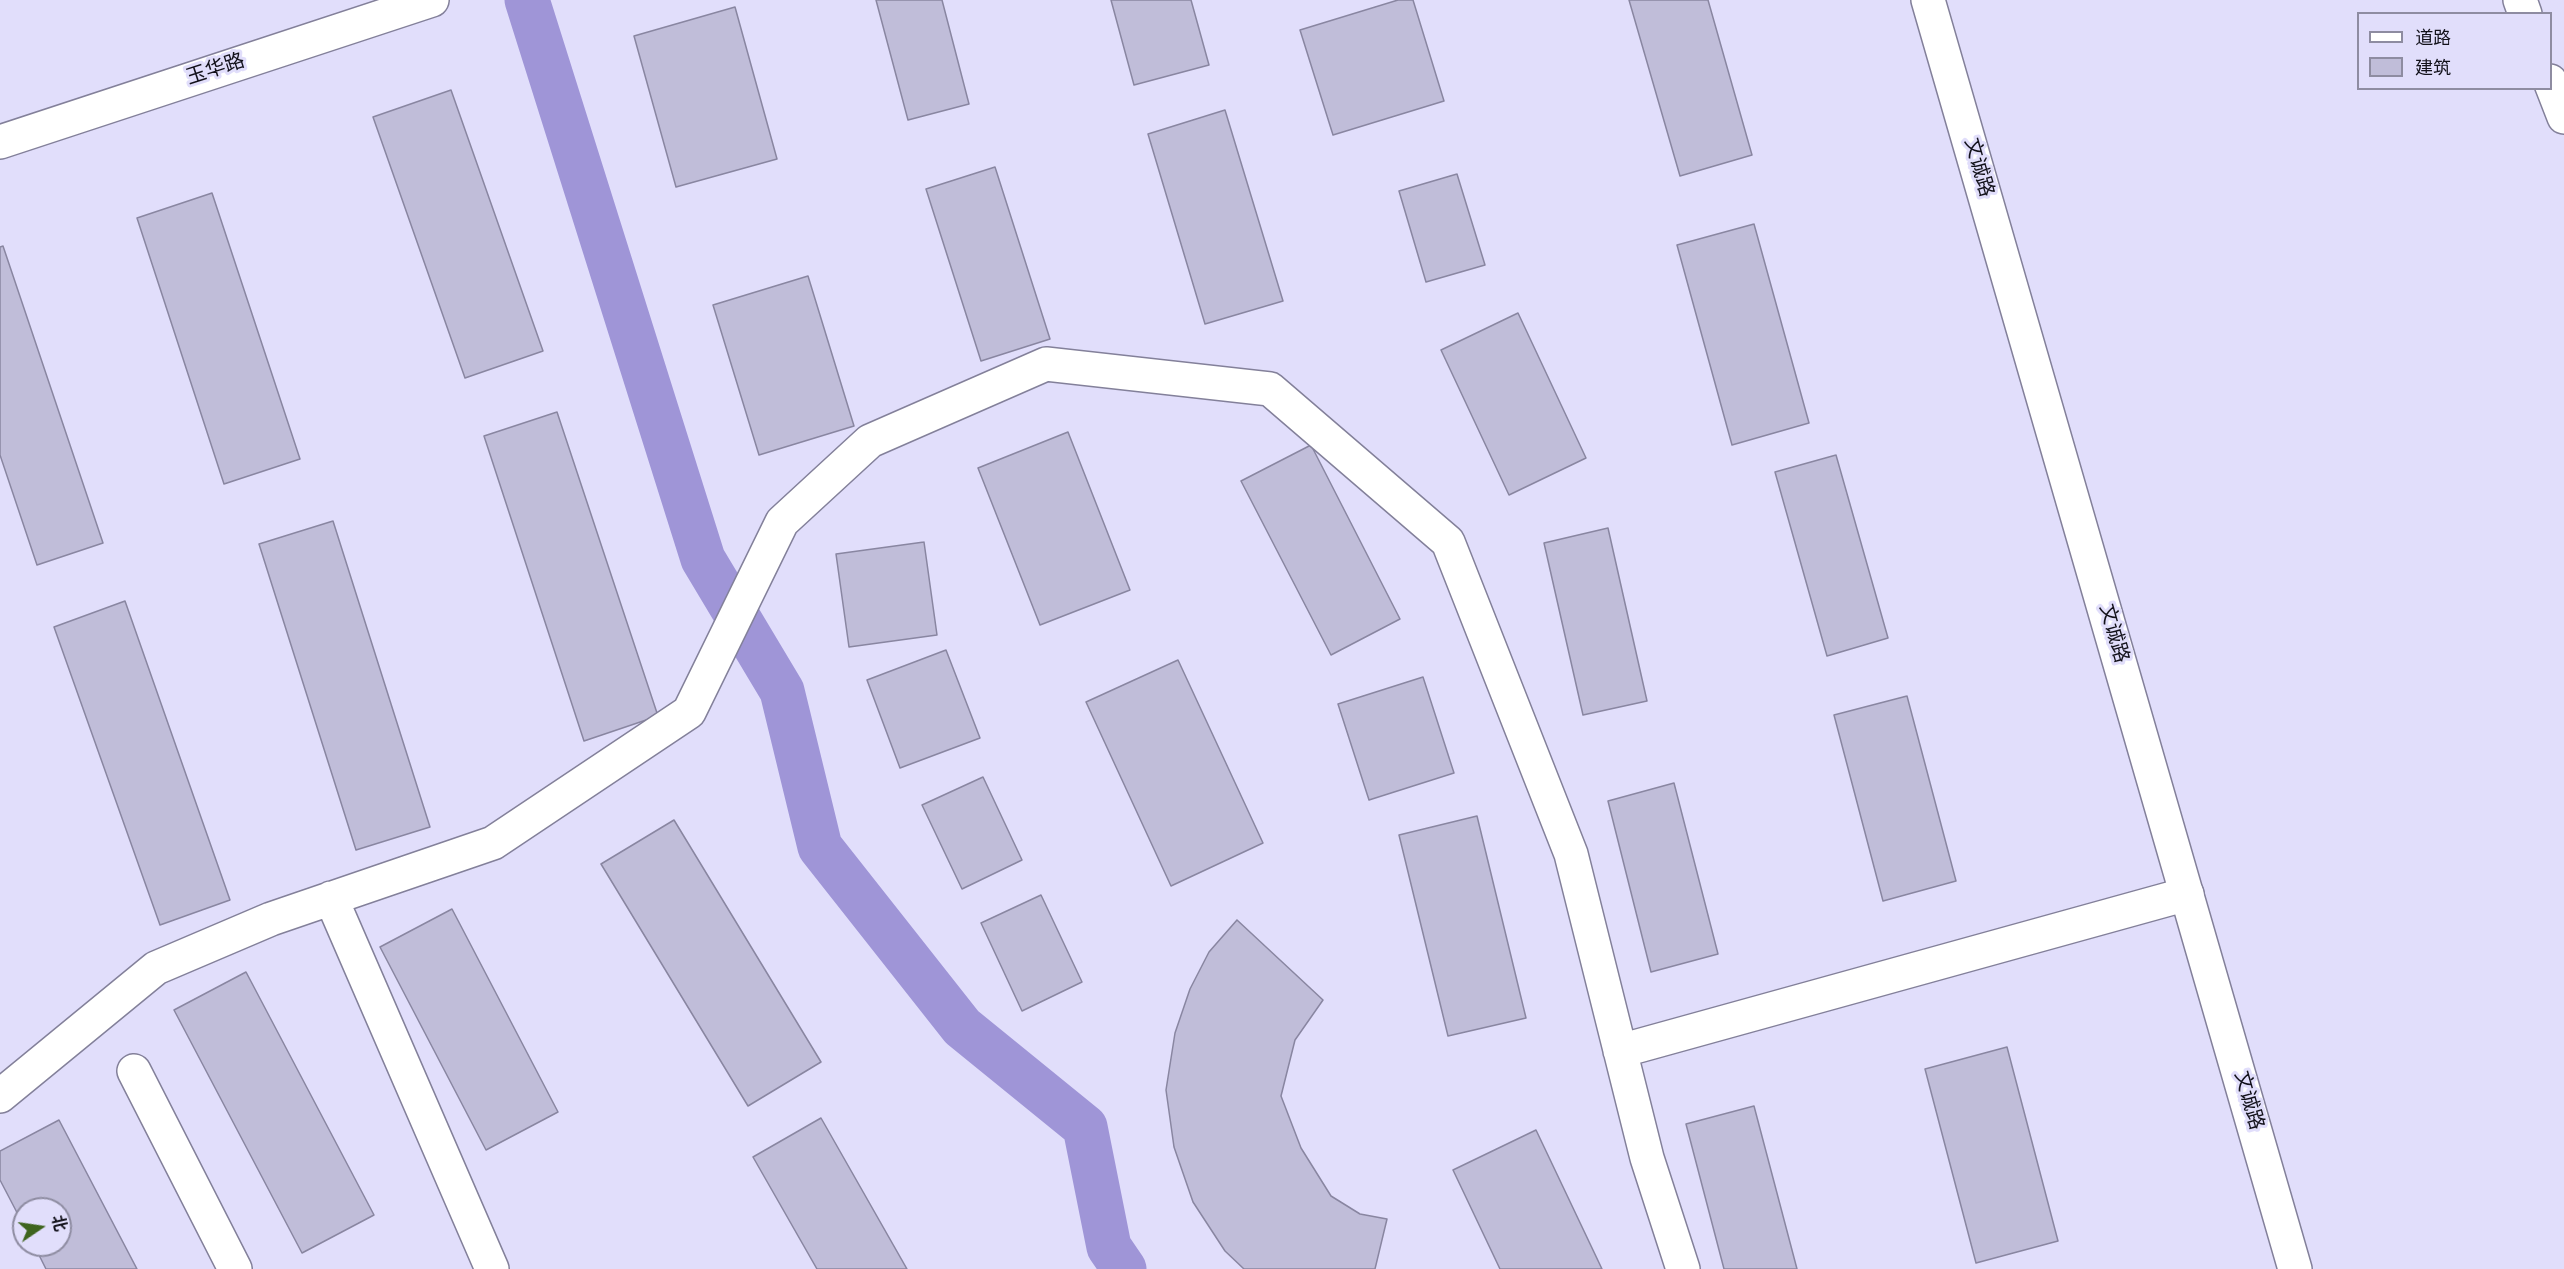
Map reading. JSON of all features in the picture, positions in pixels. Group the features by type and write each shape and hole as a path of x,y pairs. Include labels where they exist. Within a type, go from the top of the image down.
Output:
{"street":[{"name":"玉华路","path":"0,142 432,0"},
{"name":"文诚路","path":"1928,0 2295,1269"},
{"path":"2552,86 2564,117"},
{"path":"0,1096 156,968 271,919 493,843 689,712 782,522 870,441 1046,364 1270,389 1448,542 1571,854 1647,1158 1683,1269"},
{"path":"1620,1051 2187,894"},
{"path":"332,898 492,1269"},
{"path":"134,1071 235,1269"}],"building":[{"path":"876,0 942,0 969,104 908,120"},
{"path":"1111,0 1191,0 1209,65 1134,85"},
{"path":"1398,0 1413,0 1444,101 1333,135 1300,30"},
{"path":"1629,0 1708,0 1752,155 1680,176"},
{"path":"735,7 777,159 676,187 634,36"},
{"path":"451,90 543,351 465,378 373,117"},
{"path":"1225,110 1283,301 1205,324 1148,134"},
{"path":"995,167 1050,339 981,361 926,189"},
{"path":"1457,174 1485,265 1426,282 1399,191"},
{"path":"212,193 300,459 224,484 137,218"},
{"path":"1754,224 1809,423 1732,445 1677,245"},
{"path":"3,246 103,543 37,565 0,455 0,247"},
{"path":"808,276 854,426 759,455 713,305"},
{"path":"1518,313 1586,458 1509,495 1441,350"},
{"path":"557,412 658,716 584,741 484,436"},
{"path":"1068,432 1130,590 1040,625 978,468"},
{"path":"1311,445 1400,619 1331,655 1241,481"},
{"path":"1836,455 1888,638 1827,656 1775,472"},
{"path":"333,521 430,827 356,850 259,544"},
{"path":"1608,528 1647,701 1583,715 1544,543"},
{"path":"924,542 937,635 849,647 836,554"},
{"path":"125,601 230,900 160,925 54,627"},
{"path":"946,650 980,738 900,768 867,680"},
{"path":"1178,660 1263,843 1171,886 1086,702"},
{"path":"1423,677 1454,773 1369,800 1338,704"},
{"path":"1907,696 1956,881 1883,901 1834,715"},
{"path":"983,777 1022,860 962,889 922,805"},
{"path":"1674,783 1718,954 1651,972 1608,801"},
{"path":"1477,816 1526,1018 1448,1036 1399,835"},
{"path":"674,820 821,1062 748,1106 601,864"},
{"path":"1041,895 1082,982 1022,1011 981,923"},
{"path":"452,909 558,1112 486,1150 380,947"},
{"path":"1237,920 1323,1000 1295,1040 1281,1096 1301,1148 1331,1196 1360,1214 1387,1219 1375,1269 1244,1269 1225,1251 1193,1202 1174,1147 1166,1090 1175,1033 1190,989 1209,952"},
{"path":"246,972 374,1215 302,1253 174,1010"},
{"path":"2007,1047 2058,1241 1976,1263 1925,1069"},
{"path":"1754,1106 1797,1269 1724,1269 1686,1124"},
{"path":"821,1118 907,1269 817,1269 753,1157"},
{"path":"59,1120 137,1269 46,1269 40,1257 72,1257 72,1197 12,1197 12,1203 0,1180 0,1151"},
{"path":"1536,1130 1602,1269 1500,1269 1453,1170"}],"waterway":[{"path":"527,0 703,559 782,691 820,847 962,1027 1085,1127 1109,1247 1124,1269"}]}
